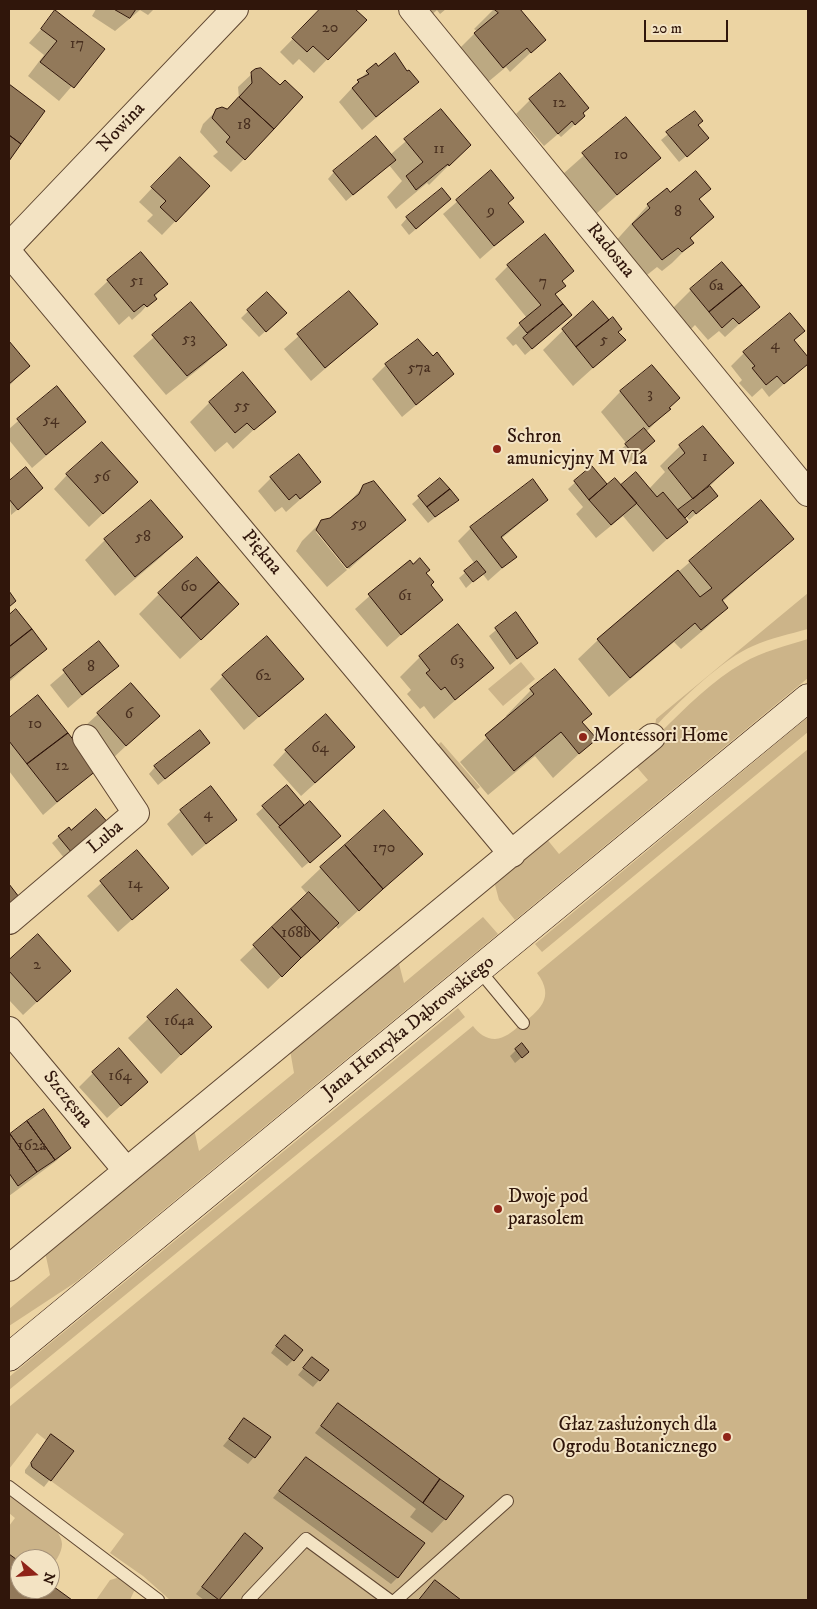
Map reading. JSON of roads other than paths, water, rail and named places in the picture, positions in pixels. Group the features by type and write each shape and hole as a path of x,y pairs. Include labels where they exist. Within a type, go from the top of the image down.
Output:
{"street":[{"name":"Nowina","path":"9,246 235,9"},
{"name":"Radosna","path":"412,9 808,492"},
{"name":"Piękna","path":"9,253 512,854"},
{"name":"Jana Henryka Dąbrowskiego","path":"9,1357 808,698"},
{"path":"9,1268 652,737"},
{"name":"Luba","path":"9,921 136,812 86,738"},
{"name":"Szczęsna","path":"9,1030 126,1170"}],"lane":[{"path":"479,970 524,1023"},
{"path":"9,1487 158,1600"},
{"path":"396,1600 507,1501"},
{"path":"248,1600 306,1539 389,1600"}],"place":[{"name":"Schron amunicyjny M VIa","path":"497,449"},
{"name":"Montessori Home","path":"583,737"},
{"name":"Dwoje pod parasolem","path":"498,1209"},
{"name":"Głaz zasłużonych dla Ogrodu Botanicznego","path":"727,1437"}]}
